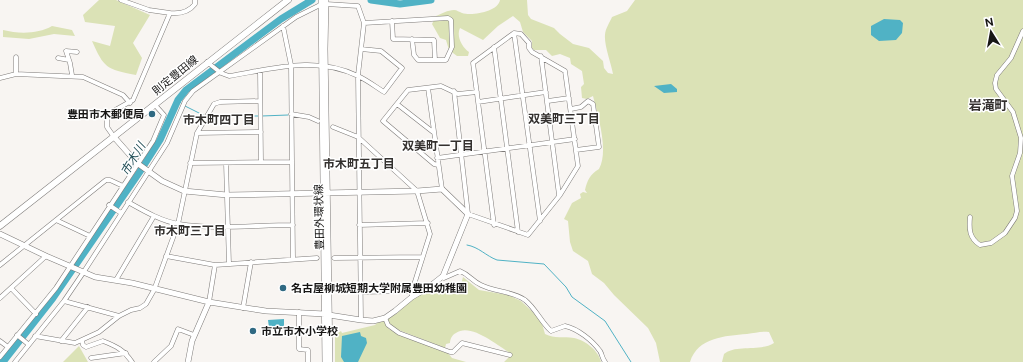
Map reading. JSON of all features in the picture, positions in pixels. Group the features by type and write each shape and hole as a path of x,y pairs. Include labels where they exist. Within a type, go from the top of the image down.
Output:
{"main road":[{"name":"則定豊田線","path":"0,226 288,0"}],"street":[{"path":"122,0 149,10 170,14 182,13 192,8 195,4 195,0"},
{"path":"15,362 27,344 64,301 149,172 167,143 184,103 193,91 221,73 284,26 323,2 337,1 358,6 364,23 358,75 358,192 361,320"},
{"name":"豊田外環状線","path":"323,2 327,314 325,362"},
{"path":"170,14 135,97 130,103 112,111 108,117 107,127 137,163 162,182 184,191 227,195 416,192 442,189"},
{"path":"364,23 448,18 451,20 452,48 450,56 446,60 418,60 414,55 412,39"},
{"path":"392,21 394,39 434,40 435,60"},
{"path":"284,26 291,65 293,258"},
{"path":"970,217 969,231 972,239 980,245 991,243 1000,238 1015,218 1017,202 1012,176 1020,153 1021,138 1013,112 996,89 995,82 997,75 1011,58 1023,31"},
{"path":"514,33 540,220"},
{"path":"428,88 442,189 468,214 494,225 528,235 560,195 578,166 565,70 532,52 529,48 529,43 520,34 514,33 473,63 494,225"},
{"path":"494,47 518,232"},
{"path":"208,64 221,73 229,76 291,65 324,65 358,75 384,92 402,68 381,51 361,49"},
{"path":"72,75 66,51 76,52"},
{"path":"541,56 560,195"},
{"path":"16,57 16,74"},
{"path":"58,58 69,60"},
{"path":"260,71 261,162"},
{"path":"0,78 16,74 44,76 72,75 87,78 116,91 125,96 130,103"},
{"path":"438,165 434,164 383,121 408,90 441,86 458,94 477,92"},
{"path":"0,234 95,277 116,280 209,302 266,311 327,314 361,320 385,318 395,311 412,294 429,287 443,276 468,214 454,91"},
{"path":"478,102 546,92"},
{"path":"548,101 569,98"},
{"path":"35,336 75,344 99,332 119,316 143,307 154,290 178,224 197,133 214,104 220,102 260,101"},
{"path":"571,109 581,107 588,101 593,104 598,147 576,150"},
{"path":"397,104 433,132"},
{"path":"0,357 36,314 70,267 109,205 153,141 164,115 155,105"},
{"path":"291,114 308,117 318,121"},
{"path":"332,127 358,138 416,192 428,223 430,234 412,294"},
{"path":"197,133 261,132"},
{"path":"437,158 575,139"},
{"path":"190,163 292,162"},
{"path":"226,163 229,264"},
{"path":"0,265 106,180 110,180 123,186"},
{"path":"128,202 154,216 178,224 229,226 293,225"},
{"path":"109,205 121,213"},
{"path":"116,280 154,216"},
{"path":"56,220 90,236"},
{"path":"359,225 428,223"},
{"path":"0,298 46,256"},
{"path":"166,256 215,265 293,258 317,258"},
{"path":"334,258 422,257"},
{"path":"242,308 251,262"},
{"path":"188,362 194,335 209,302 215,265"},
{"path":"443,276 444,278 460,271 469,274 479,284 499,292 516,295 532,306 552,331 565,326 587,337 601,352 602,359 605,362"},
{"path":"11,288 36,314"},
{"path":"361,292 412,294"},
{"path":"64,301 119,316"},
{"path":"61,341 88,307"},
{"path":"299,312 299,349 308,350 308,362"},
{"name":"豊田外環状線","path":"327,314 330,362"},
{"path":"385,318 388,326 399,333 450,352 453,352 462,343 510,355"},
{"path":"154,362 171,346 178,329 194,335"},
{"path":"18,336 27,344"},
{"path":"0,340 8,347"},
{"path":"82,340 83,345 86,347 103,341 117,347 126,353 132,362"},
{"path":"91,358 126,353"}],"green space":[{"path":"99,0 116,0 150,15 133,43 142,58 136,75 118,71 107,66 96,50 92,41 110,46 115,26 85,22 83,15"},
{"path":"500,0 527,0 528,15 531,19 554,28 573,44 589,48 603,61 604,68 608,73 613,74 606,44 606,30 612,17 627,11 635,0 1023,0 1023,362 722,362 724,354 729,351 741,348 768,346 774,343 769,332 763,332 713,339 699,347 690,362 660,362 656,343 648,328 614,295 604,283 592,274 588,261 573,251 570,242 568,221 564,219 572,203 581,198 580,194 583,192 587,193 585,190 589,178 599,169 602,162 603,153 602,133 593,96 587,99 582,98 581,87 584,84 582,71 571,64 570,58 560,54 552,56 546,50 534,50 532,48 532,41 523,32 520,22 513,16 498,26 483,40 460,28 459,38 469,52 468,56 457,56 449,50 446,40 440,38 432,24 436,16 447,11 455,10 466,14 484,12 495,8"},
{"path":"52,26 72,30 75,36 54,34 29,39 3,37 3,30 15,32 35,32"},
{"path":"463,277 479,290 508,295 521,301 541,320 545,334 556,337 574,338 583,341 594,350 601,362 504,362 512,354 493,341 477,333 462,330 453,335 450,343 446,344 445,348 391,327 387,319 396,314 413,298 451,281 456,291 460,288"},
{"path":"384,321 389,329 447,352 452,358 466,362 335,362 335,335 341,331 342,333 375,325 378,322"},
{"path":"79,346 88,362 63,362"}],"water":[{"path":"884,19 900,20 903,23 902,33 896,40 879,41 871,35 871,26"},
{"path":"671,84 677,89 677,92 664,93 654,86"},
{"path":"284,319 284,327 269,328 268,320"},
{"path":"360,332 361,336 366,338 367,343 358,362 344,362 341,357 342,336"}],"waterway":[{"name":"市木川","path":"3,362 53,298 141,170 160,140 178,100 186,90 281,19 312,0"},
{"name":"市木川","path":"371,0 400,4 431,0"},
{"name":"市木川","path":"178,100 182,104"},
{"path":"185,106 205,116"},
{"path":"262,116 288,115"},
{"path":"208,116 259,116"},
{"path":"467,245 497,260 544,264 566,287 572,297 605,321 631,362"}],"place":[{"name":"豊田市木郵便局","path":"152,114"},
{"name":"名古屋柳城短期大学附属豊田幼稚園","path":"283,288"},
{"name":"市立市木小学校","path":"253,331"}],"district":[{"name":"岩滝町","path":"988,105"},
{"name":"双美町三丁目","path":"564,119"},
{"name":"市木町四丁目","path":"219,120"},
{"name":"双美町一丁目","path":"438,146"},
{"name":"市木町五丁目","path":"359,164"},
{"name":"市木町三丁目","path":"190,231"}]}
